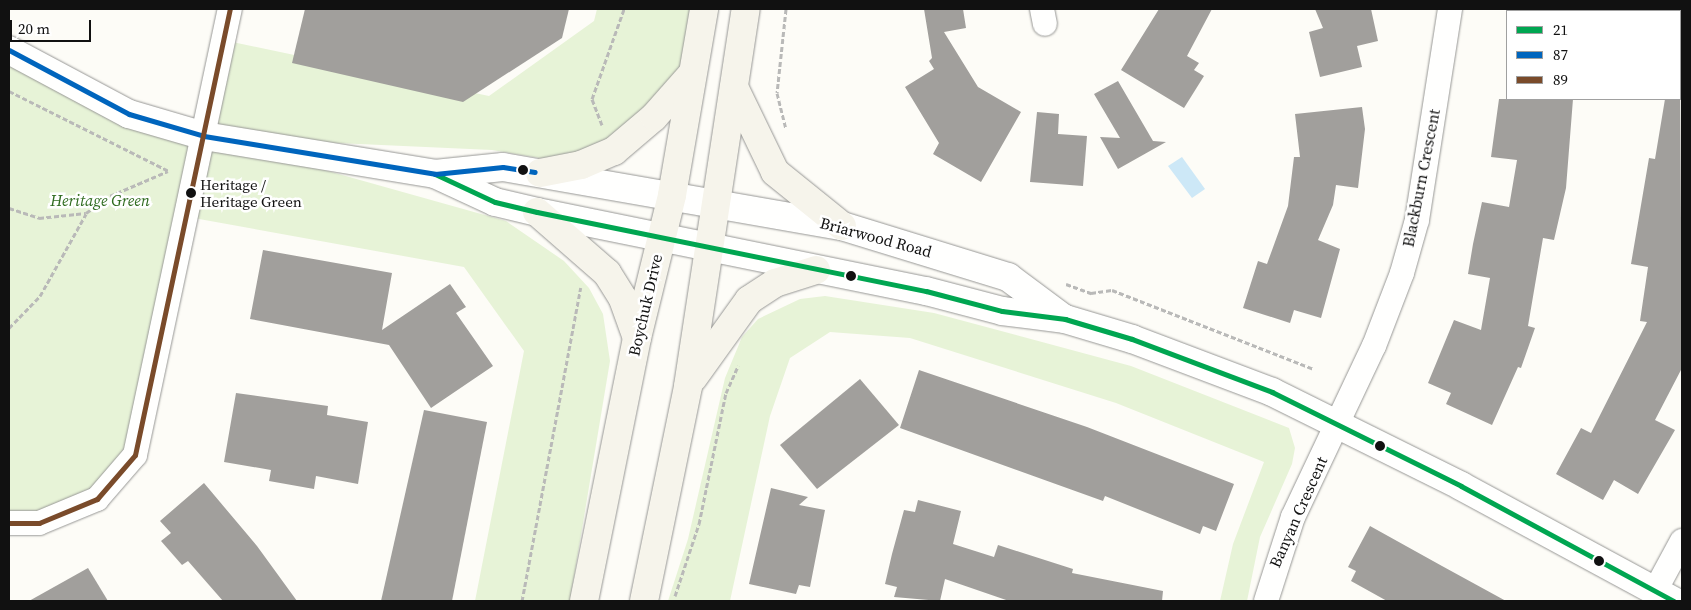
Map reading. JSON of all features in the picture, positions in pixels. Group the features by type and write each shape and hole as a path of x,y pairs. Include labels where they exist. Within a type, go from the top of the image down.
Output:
{"main road":[{"name":"Boychuk Drive","path":"584,601 637,338 672,195 704,9"},
{"path":"644,601 688,386 718,202 746,9"},
{"path":"540,173 581,165 622,145 654,117 692,74"},
{"path":"734,87 775,172 842,226"},
{"path":"537,212 607,273 623,299 637,338"},
{"path":"688,386 749,300 775,283 816,270"}],"street":[{"path":"9,523 39,523 97,498 135,455 230,9"},
{"name":"Blackburn Crescent","path":"1338,425 1378,337 1417,220 1450,9"},
{"path":"9,50 129,114 204,136 435,174"},
{"name":"Briarwood Road","path":"435,174 503,167 718,202 842,226 1008,277 1065,319"},
{"name":"Briarwood Road","path":"435,174 496,202 537,212 1002,311 1065,319 1255,385 1338,425 1665,596"},
{"name":"Banyan Crescent","path":"1266,601 1293,517 1338,425"},
{"path":"1665,596 1682,541"}],"path":[{"path":"622,145 607,136 592,99 624,9"},
{"path":"777,93 786,9"},
{"path":"9,91 168,171 110,196 86,213 40,296 9,328"},
{"path":"9,208 39,218 86,213"},
{"path":"522,601 582,277"},
{"path":"674,601 699,524 726,393 741,358"}],"green space":[{"name":"Heritage Green","path":"597,9 704,9 692,74 581,165 492,150 207,137 506,221 564,261 589,288 603,314 610,361 570,601 475,601 524,351 464,267 188,217 135,455 97,499 9,523 9,50 204,136 223,40 489,96 594,21"},
{"path":"825,296 934,313 1131,366 1289,428 1295,448 1292,464 1260,537 1247,601 1220,601 1233,544 1264,462 1116,403 910,338 830,332 790,358 770,416 730,601 668,601 688,539 725,378 742,337 758,319 800,299"}],"water":[{"path":"1182,157 1205,189 1192,198 1168,166"}],"building":[{"path":"305,9 569,9 562,38 463,102 292,63"},
{"path":"924,9 963,9 966,28 944,32 978,87 1021,112 981,182 933,154 939,143 905,87 934,69 929,61 932,58"},
{"path":"1159,9 1212,9 1187,56 1199,63 1194,70 1204,76 1184,108 1121,70"},
{"path":"1315,9 1371,9 1378,41 1357,46 1362,67 1320,77 1309,32 1323,28"},
{"path":"1118,81 1153,141 1166,142 1118,169 1100,137 1120,138 1094,94"},
{"path":"1499,99 1573,100 1566,188 1554,240 1543,238 1528,326 1535,328 1521,368 1518,367 1492,425 1446,404 1451,393 1428,383 1454,320 1481,330 1490,278 1468,274 1473,244 1482,202 1509,207 1517,160 1491,157"},
{"path":"1665,100 1680,100 1682,368 1655,420 1675,430 1638,494 1614,480 1603,500 1556,474 1581,428 1591,433 1647,322 1640,321 1648,267 1631,264 1649,158 1655,159"},
{"path":"1362,107 1365,129 1358,188 1336,185 1333,205 1318,240 1340,249 1321,318 1294,310 1290,323 1243,308 1258,261 1267,264 1288,206 1294,157 1300,157 1295,114"},
{"path":"1037,112 1059,114 1058,134 1087,136 1083,186 1030,182"},
{"path":"263,250 392,273 382,330 450,284 466,307 456,313 493,366 431,408 389,345 250,319"},
{"path":"919,370 1087,427 1234,484 1216,531 1203,526 1200,534 1105,496 1103,501 900,428"},
{"path":"860,379 899,425 817,489 780,445"},
{"path":"236,393 328,406 327,415 368,422 358,484 316,476 314,489 269,481 271,470 224,462"},
{"path":"424,410 487,422 452,601 381,601"},
{"path":"204,483 257,546 297,601 223,601 188,561 182,565 161,541 171,533 160,521"},
{"path":"771,488 808,497 799,505 825,510 810,587 799,585 796,594 749,584"},
{"path":"918,500 961,511 953,544 994,557 998,545 1073,569 1072,573 1163,591 1162,601 1009,601 945,579 940,601 894,597 897,587 885,584 892,554 904,510 915,512"},
{"path":"1370,526 1506,601 1387,601 1351,581 1356,571 1348,567"},
{"path":"88,568 108,601 29,601"}],"transit line":[{"name":"89","path":"9,523 39,523 97,499 135,455 230,9"},
{"name":"87","path":"9,50 129,114 204,136 435,174 503,167 535,172"},
{"name":"21","path":"435,174 495,202 537,212 926,291 1002,311 1065,319 1132,339 1272,392 1461,486 1674,601"}],"place":[{"name":"Heritage / Heritage Green","path":"191,193"}]}
